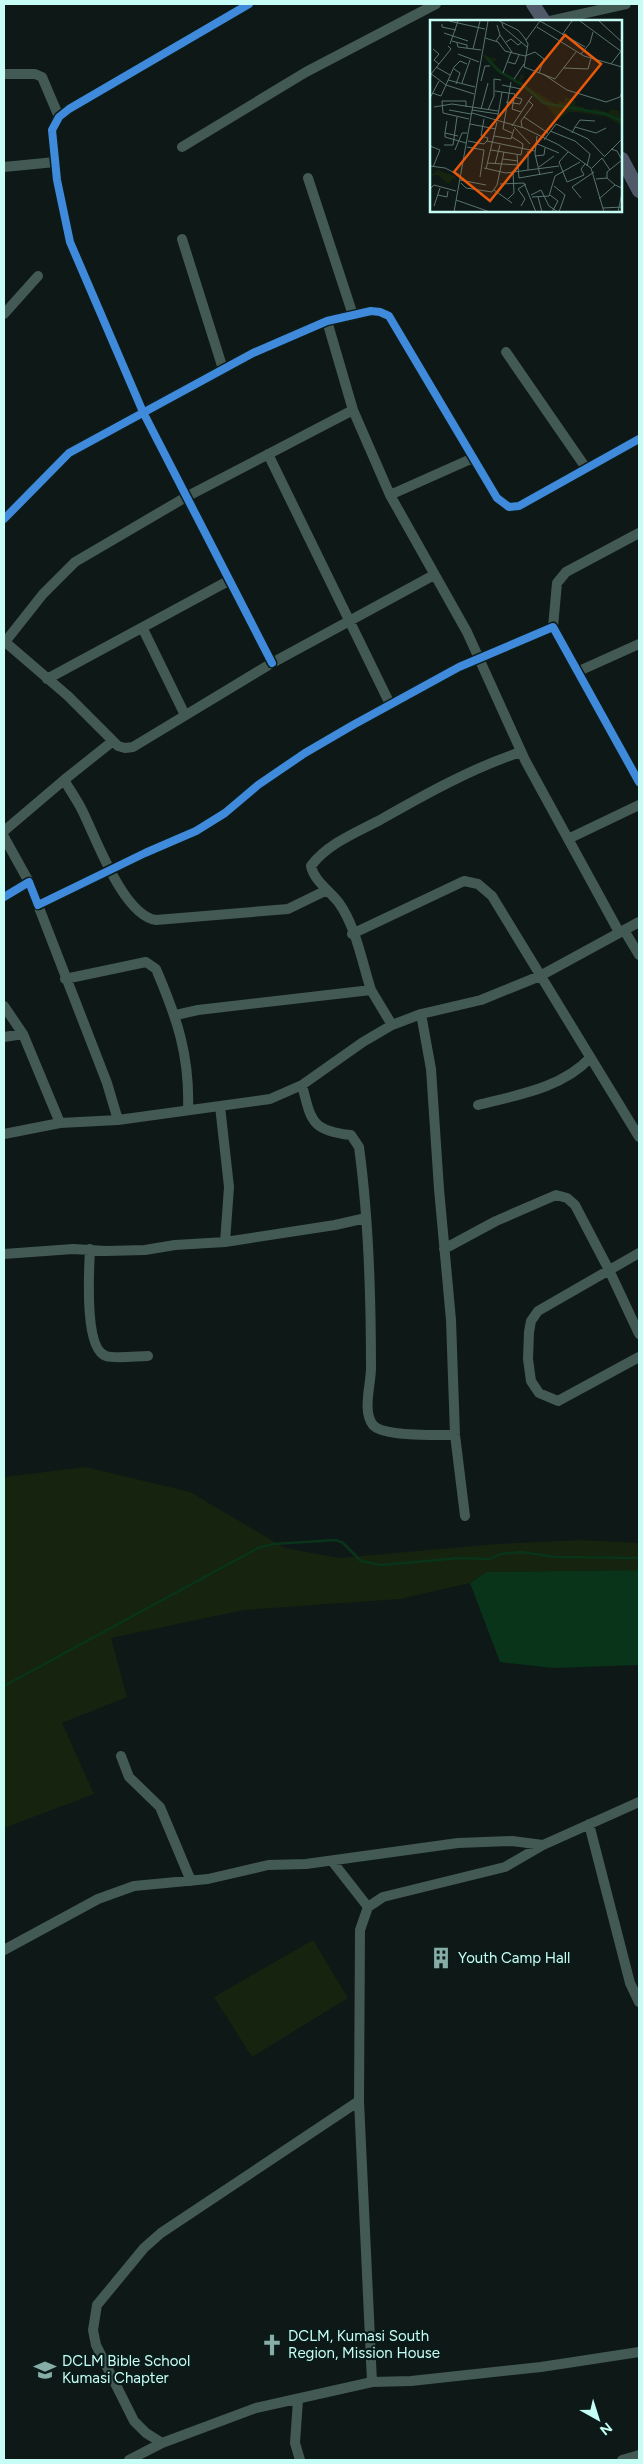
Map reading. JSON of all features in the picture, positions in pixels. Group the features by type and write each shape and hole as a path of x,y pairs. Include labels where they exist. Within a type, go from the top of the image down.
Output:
{"highway":[{"path":"533,4 543,20"},
{"path":"623,161 639,191"}],"street":[{"path":"249,4 59,117 52,130 58,187 70,242 143,412 272,663"},
{"path":"182,146 306,72 436,4"},
{"path":"554,20 626,4"},
{"path":"4,74 35,74 42,77 59,117"},
{"path":"4,167 56,162"},
{"path":"308,178 354,315"},
{"path":"182,239 223,369"},
{"path":"4,314 38,276"},
{"path":"4,519 69,453 254,353 326,321 371,311 390,316 497,498 510,507 519,506 639,439"},
{"path":"326,321 353,410 390,495 480,657 521,752 568,839 621,931 639,955"},
{"path":"506,352 586,468"},
{"path":"353,410 186,497 75,562 43,594 4,642 48,679 118,746 125,748 133,746 272,663 434,575"},
{"path":"268,454 390,704"},
{"path":"390,495 474,458"},
{"path":"639,533 566,572 557,583 553,627 639,782"},
{"path":"48,679 230,580"},
{"path":"38,905 210,823 258,785 305,753 390,704 480,657 553,627"},
{"path":"143,629 185,715"},
{"path":"579,671 639,644"},
{"path":"4,831 113,741"},
{"path":"392,1025 371,990 346,916 312,873 311,866 318,858 340,842 422,796 521,752"},
{"path":"64,780 82,811 110,870 138,912 146,918 156,920 288,909 327,890"},
{"path":"568,839 639,806"},
{"path":"4,837 29,882 65,979 107,1083 118,1120"},
{"path":"352,934 464,881 478,884 492,896 639,1137"},
{"path":"4,897 29,882"},
{"path":"4,1134 60,1123 118,1120 270,1099 302,1085 363,1042 392,1025 421,1014 481,1000 540,976 639,922"},
{"path":"65,979 146,962 152,964 176,1015 187,1067 188,1110"},
{"path":"176,1015 198,1010 371,990"},
{"path":"4,1006 23,1034 60,1123"},
{"path":"421,1014 431,1069 451,1320 455,1435 464,1516"},
{"path":"4,1038 23,1034"},
{"path":"478,1105 546,1086 580,1069 590,1058"},
{"path":"302,1085 308,1109 320,1128 331,1133 351,1135 360,1147 370,1283 371,1372 368,1412 372,1424 377,1428 411,1435 455,1435"},
{"path":"220,1106 229,1187 225,1242"},
{"path":"444,1249 496,1221 556,1195 567,1198 574,1205 610,1270 639,1334"},
{"path":"4,1254 90,1249 126,1252 175,1244 225,1242 335,1225 366,1218"},
{"path":"90,1249 92,1340 97,1351 107,1357 148,1356"},
{"path":"639,1253 538,1310 531,1320 528,1359 531,1382 540,1394 558,1401 639,1357"},
{"path":"121,1756 129,1777 160,1807 191,1881"},
{"path":"372,2382 359,2101 360,1930 368,1907 383,1897 505,1867 543,1845 639,1802"},
{"path":"589,1824 630,1983 639,2002"},
{"path":"4,1950 98,1899 134,1886 160,1882 191,1881 268,1865 332,1861 458,1843 512,1841 543,1845"},
{"path":"332,1861 368,1907"},
{"path":"162,2443 146,2433 134,2421 96,2345 93,2317 97,2304 144,2248 161,2233 359,2101"},
{"path":"129,2460 162,2443 256,2408 372,2382 411,2381 541,2367 639,2352"},
{"path":"298,2400 295,2443 300,2460"},
{"path":"622,2460 639,2455"}],"shaded area":[{"path":"86,1467 190,1492 285,1548 339,1558 497,1544 581,1540 639,1543 639,1570 486,1572 470,1583 400,1599 244,1610 111,1638 127,1697 62,1723 94,1794 4,1828 4,1477"},
{"path":"639,1570 639,1665 553,1668 500,1662 470,1583 486,1572"},
{"path":"313,1940 348,1998 252,2057 214,1997"}],"waterway":[{"path":"4,1686 258,1548 273,1544 336,1540 343,1543 361,1561 381,1565 460,1558 490,1559 500,1554 521,1552 556,1557 639,1558"}],"cycle path":[{"path":"249,4 69,109 59,117 52,130 57,180 70,242 143,412 272,663"},
{"path":"4,519 69,453 253,353 327,321 371,311 389,316 497,498 509,507 519,506 639,439"},
{"path":"4,897 29,882 38,905 145,853 196,831 225,813 258,785 305,753 353,725 459,667 553,627 639,782"}],"place":[{"name":"Youth Camp Hall","path":"441,1958"},
{"name":"DCLM, Kumasi South Region, Mission House","path":"272,2345"},
{"name":"DCLM Bible School Kumasi Chapter","path":"45,2370"}]}
